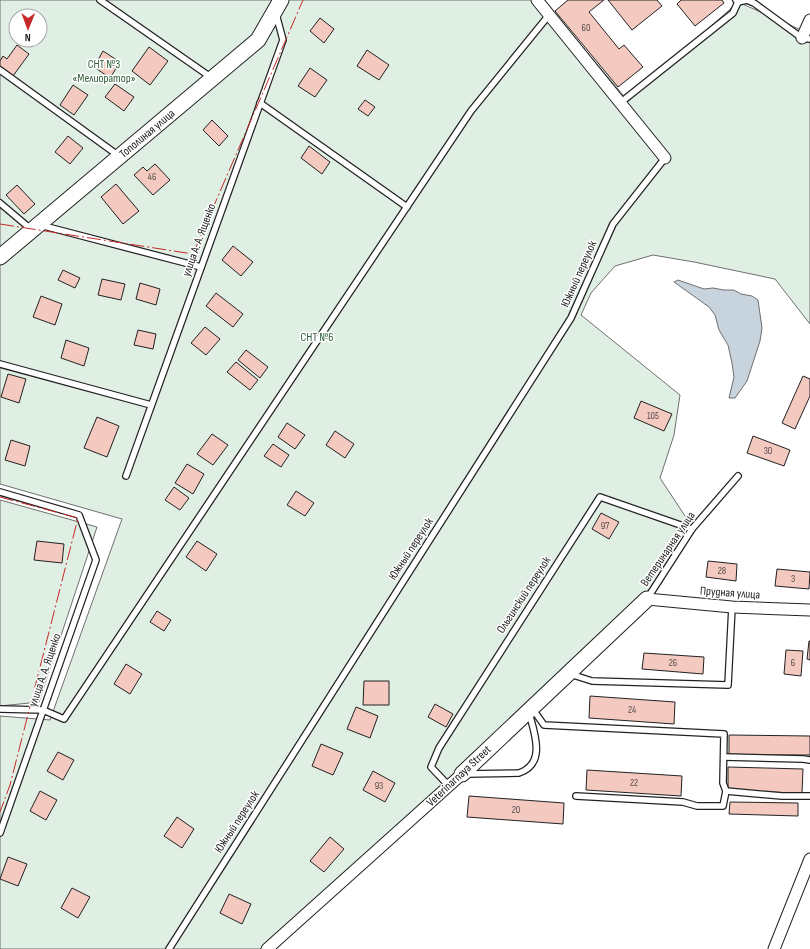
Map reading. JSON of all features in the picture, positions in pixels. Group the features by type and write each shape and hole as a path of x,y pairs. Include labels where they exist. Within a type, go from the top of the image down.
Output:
{"street":[{"path":"537,0 665,158"},
{"name":"Тополиная улица","path":"0,257 258,40 278,6"},
{"path":"806,38 810,20"},
{"name":"Прудная улица","path":"648,599 732,606 810,610"},
{"name":"Veterinarnaya Street","path":"267,949 449,786 648,599"},
{"path":"774,949 810,859"}],"lane":[{"path":"100,0 212,78"},
{"path":"620,103 733,13 737,1 747,0 754,3 806,38"},
{"name":"улица А. А. Ященко","path":"126,476 283,40 278,6"},
{"path":"0,709 43,710 64,719 471,111 549,15"},
{"path":"0,70 119,156"},
{"path":"260,103 407,207"},
{"name":"Южный переулок","path":"170,949 572,318 613,224 665,158"},
{"path":"0,203 35,227 201,267"},
{"path":"0,364 151,405"},
{"name":"Ветеринарная улица","path":"648,599 692,529 738,476"},
{"name":"улица А. А. Ященко","path":"0,492 79,515 96,560 0,833"},
{"name":"Ольгинский переулок","path":"449,786 431,767 439,748 600,497 692,529"},
{"path":"568,674 592,681 728,685 732,606"},
{"path":"530,709 544,725 724,734 723,783 726,791 723,806 697,806 683,802 576,796"},
{"path":"462,774 519,773 527,770 533,765 537,748 530,709"},
{"path":"724,756 810,760"},
{"path":"726,791 782,796 810,796"}],"green space":[{"name":"СНТ №6","path":"0,0 543,0 628,101 738,2 810,34 810,324 775,279 653,255 615,266 591,293 581,315 680,395 674,435 660,478 691,525 649,602 422,815 260,949 0,949 0,716 50,720 122,519 0,484"},
{"path":"0,500 97,527 39,702 0,706"}],"shaded area":[{"path":"678,280 704,289 713,288 734,290 741,294 752,296 758,300 762,328 760,341 747,381 735,398 729,398 734,377 732,363 728,345 719,330 715,315 709,307 674,282"}],"building":[{"path":"568,0 604,0 589,12 619,49 624,45 643,67 618,87 555,11"},
{"path":"608,0 657,0 662,6 632,30"},
{"path":"681,0 722,0 724,3 695,26 677,4"},
{"path":"320,18 334,29 324,43 310,31"},
{"path":"149,47 168,61 150,85 132,71"},
{"path":"15,48 21,48 29,54 13,76 0,67 0,61 3,56 7,59"},
{"path":"367,50 389,65 379,80 357,66"},
{"path":"103,51 120,62 110,78 94,67"},
{"path":"310,68 327,80 315,97 298,86"},
{"path":"115,84 134,97 124,111 105,97"},
{"path":"73,85 88,95 74,115 60,105"},
{"path":"365,100 375,107 368,116 358,109"},
{"path":"212,120 228,136 219,146 203,130"},
{"path":"68,136 83,148 70,164 55,152"},
{"path":"309,146 330,162 322,174 301,158"},
{"path":"155,164 170,180 153,195 134,175 143,167 147,171"},
{"path":"116,184 139,211 123,224 101,197"},
{"path":"17,185 35,204 24,214 6,195"},
{"path":"233,246 253,262 241,276 222,260"},
{"path":"63,270 80,278 75,288 58,280"},
{"path":"102,279 125,284 121,300 98,295"},
{"path":"140,283 160,289 156,305 136,299"},
{"path":"216,293 243,314 233,327 206,306"},
{"path":"41,296 62,304 55,325 33,317"},
{"path":"205,327 220,339 206,355 191,343"},
{"path":"138,330 156,334 153,349 134,345"},
{"path":"66,340 89,348 84,366 61,358"},
{"path":"246,350 268,367 260,378 238,360"},
{"path":"236,362 258,380 250,390 227,372"},
{"path":"8,374 26,379 19,403 1,397"},
{"path":"803,376 810,379 810,396 795,429 782,423"},
{"path":"641,401 672,414 664,431 634,418"},
{"path":"97,417 119,426 107,457 84,448"},
{"path":"287,423 305,435 295,449 278,437"},
{"path":"335,431 354,444 345,458 326,445"},
{"path":"212,434 228,445 213,465 197,454"},
{"path":"753,436 790,450 784,466 747,453"},
{"path":"11,440 30,446 25,466 5,460"},
{"path":"273,444 289,455 281,467 264,456"},
{"path":"187,464 204,474 193,494 175,483"},
{"path":"174,487 189,498 180,510 165,500"},
{"path":"296,491 314,503 305,516 287,505"},
{"path":"601,513 619,522 609,539 592,529"},
{"path":"37,541 64,544 62,563 34,560"},
{"path":"197,541 217,554 206,571 186,557"},
{"path":"708,561 737,564 736,581 706,577"},
{"path":"777,569 810,572 809,589 775,586"},
{"path":"157,611 171,620 164,631 150,622"},
{"path":"810,641 810,660 807,659"},
{"path":"786,650 803,651 801,676 784,674"},
{"path":"644,653 704,657 703,674 642,669"},
{"path":"126,664 142,674 130,694 114,684"},
{"path":"364,681 389,681 389,705 363,705"},
{"path":"590,696 675,702 674,724 589,718"},
{"path":"435,704 453,714 446,727 428,717"},
{"path":"356,707 378,716 370,738 347,729"},
{"path":"729,735 810,736 810,755 729,755"},
{"path":"321,744 343,753 333,775 312,766"},
{"path":"58,752 74,760 63,780 47,771"},
{"path":"728,767 803,769 802,793 728,791"},
{"path":"587,770 682,776 681,796 586,790"},
{"path":"373,771 395,783 385,802 363,790"},
{"path":"40,791 57,800 46,820 30,811"},
{"path":"469,796 564,803 563,824 467,817"},
{"path":"730,802 798,803 798,816 729,814"},
{"path":"177,817 194,829 182,848 164,836"},
{"path":"330,837 344,849 324,872 310,861"},
{"path":"8,857 27,864 18,886 0,879"},
{"path":"72,888 90,897 78,918 61,908"},
{"path":"229,894 251,904 242,924 220,913"}],"power":[{"path":"0,224 193,254 303,0"},
{"path":"0,497 78,518 10,785 0,812"}],"park label":[{"name":"СНТ №3 «Мелиоратор»","path":"104,71"}]}
